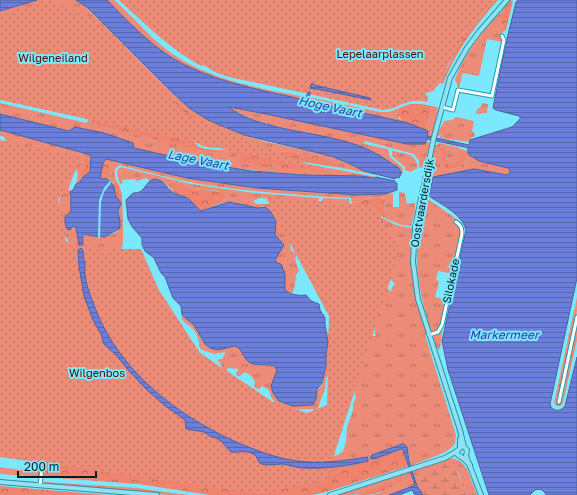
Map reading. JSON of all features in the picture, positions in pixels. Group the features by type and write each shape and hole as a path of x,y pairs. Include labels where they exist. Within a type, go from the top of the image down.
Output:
{"main road":[{"name":"Oostvaardersdijk","path":"470,466 460,452 460,430 429,335 416,286 413,253 417,216 434,139 442,107 456,66 479,32 507,0"},
{"name":"Oostvaardersdijk","path":"460,452 467,450 470,466 481,495"},
{"path":"330,495 407,471 460,452 467,454"},
{"path":"0,482 157,495"}],"street":[{"path":"442,107 453,110 458,90 492,96 504,40 502,36"},
{"name":"Silokade","path":"429,335 438,332 442,325 462,234 462,228 456,222"},
{"path":"559,402 577,317"},
{"path":"40,486 42,469"}],"green space":[{"path":"37,0 76,0 84,5 176,96 192,110 208,120 236,132 263,141 331,156 376,175 342,168 336,163 312,155 304,155 292,151 277,152 262,144 211,148 202,146 190,136 198,124 197,116 172,99 0,22 0,11"},
{"name":"Wilgeneiland","path":"49,0 95,19 187,115 325,171 0,100 0,15"},
{"path":"107,0 114,0 162,46 194,67 250,86 307,97 306,100 216,78 187,66 154,45"},
{"name":"Lepelaarplassen","path":"119,0 494,0 465,36 450,61 440,83 433,91 426,93 428,97 427,102 413,101 394,108 383,110 229,77 217,73 203,65 201,66 179,52 158,36"},
{"path":"494,0 498,0 466,40 443,84 440,83 460,42"},
{"path":"510,0 513,1 506,30 504,31 504,26 500,22 500,14"},
{"path":"500,13 500,22 504,26 504,31 500,35 502,42 487,39 479,76 463,73 459,88 455,80 458,71 480,36"},
{"path":"96,80 100,83 91,124 215,153 217,150 235,149 237,155 247,164 252,163 259,166 272,163 280,167 312,171 318,169 318,166 376,177 302,175 219,166 134,148 78,127 75,127 69,131 0,114 0,103 87,123"},
{"path":"100,83 186,135 199,147 217,150 217,152 208,152 91,124"},
{"path":"309,97 380,112 389,112 399,108 399,118 402,122 309,101"},
{"path":"170,98 197,116 198,122 208,134 169,99"},
{"path":"481,103 488,104 487,113 476,114 477,110 482,105"},
{"path":"410,104 432,106 426,131 402,122 399,115 399,108"},
{"path":"432,106 437,107 438,109 431,137 427,136 426,131"},
{"path":"227,107 407,144 425,144 426,141 431,143 423,168 419,167 419,161 414,154 365,141 364,144 388,149 390,157 403,168 402,172 399,168 370,150 334,139 261,122 244,116"},
{"path":"456,117 474,121 472,131 474,132 475,136 471,138 470,142 440,138 441,134 438,136 439,130 444,121 452,120"},
{"path":"0,130 91,155 91,161 89,159 82,172 81,177 83,178 76,184 78,174 76,169 68,190 71,190 71,211 65,217 65,223 76,228 78,233 83,237 87,234 96,236 110,235 117,231 120,227 123,229 123,242 120,259 55,335 68,240 57,224 60,199 38,186 3,136 0,136"},
{"name":"Wilgenbos","path":"0,140 81,157 58,199 66,242 94,246 97,250 104,251 117,249 141,249 159,290 200,353 273,402 307,413 327,405 329,316 265,196 375,206 400,250 326,480 259,494 0,457"},
{"path":"245,140 262,144 277,152 292,151 300,154 318,156 336,163 342,168 271,157"},
{"path":"439,143 458,147 468,151 468,154 479,161 508,168 510,173 507,175 481,170 433,177 432,180 428,179 435,145","holes":["442,148 449,163 457,161 460,152 466,153 464,166 446,170"]},
{"path":"441,148 446,149 445,156 449,163 457,161 460,151 466,153 464,166 446,170 440,155"},
{"path":"235,149 271,159 318,166 318,169 312,171 284,169 272,163 263,167 256,166 252,163 244,164 240,157 234,153"},
{"path":"392,151 410,155 415,159 418,168 410,172 405,170 405,167 392,156"},
{"path":"87,158 91,161 90,172 83,178 80,176 85,167 85,161"},
{"path":"106,159 187,178 257,188 357,195 393,193 393,207 399,207 399,192 405,193 407,204 415,203 415,210 411,226 402,225 389,220 384,208 385,202 382,197 359,201 363,207 353,211 351,198 276,193 219,187 180,180 120,165 115,171 117,183 115,182 112,185 108,179 111,173 102,164"},
{"path":"105,163 108,165 111,175 108,179 100,178 102,164"},
{"path":"121,167 191,184 254,193 319,198 318,203 260,198 253,201 256,204 271,204 289,236 291,250 297,254 295,259 299,271 296,275 292,294 285,290 285,275 280,263 278,264 276,262 276,257 284,245 275,235 276,221 270,211 263,206 258,208 229,202 219,204 226,195 218,191 191,189 181,184 172,188 173,192 165,183 155,179 150,181 146,178 137,181 134,179 122,180 123,183 120,184 117,175 118,169"},
{"path":"115,182 118,183 122,194 123,229 120,227 119,212 121,203 115,195 114,186 112,185"},
{"path":"174,184 181,184 191,189 224,192 226,197 219,204 201,211 190,199 173,192 172,186"},
{"path":"426,193 430,193 428,199 458,220 461,233 453,274 438,271 436,280 439,281 435,297 446,300 441,326 439,330 432,334 420,290 417,267 418,232"},
{"path":"380,197 385,200 384,208 389,220 362,206 359,201"},
{"path":"323,198 349,199 351,212 375,214 396,225 411,228 413,230 412,270 416,296 427,334 425,335 456,435 454,444 449,450 411,466 408,451 402,444 372,455 368,459 324,463 319,458 338,455 343,451 346,442 347,427 356,397 354,390 359,335 376,336 375,326 380,306 387,288 391,292 392,287 395,284 321,204"},
{"path":"577,297 577,311 558,402 562,400 577,324 577,340 563,403 561,406 557,406 554,403"},
{"path":"183,316 195,326 202,340 209,348 220,350 235,346 240,349 246,359 251,363 274,366 277,370 272,385 273,393 281,402 293,406 312,405 314,402 316,391 322,385 326,366 328,342 327,332 330,334 329,372 326,378 325,389 317,410 315,412 313,409 276,410 269,390 262,386 259,389 255,388 255,382 248,374 245,372 240,376 237,376 236,373 239,369 228,368 224,371 217,360 223,358 225,352 214,354 200,349 197,335 191,327 182,320 181,318"},
{"path":"442,330 440,350 436,347 433,337"},
{"path":"38,449 45,449 44,470 42,470 41,477 0,474 0,467 35,472"},
{"path":"402,449 409,466 312,495 210,495 138,484 44,477 47,451 323,468 361,463 370,458 374,459"},
{"path":"452,458 460,461 467,469 477,495 466,495 459,474 444,460"},
{"path":"444,460 456,471 461,479 466,495 423,495 417,486 413,470"},
{"path":"410,471 412,475 403,479 401,483 394,478 407,474 407,472"},
{"path":"407,472 407,474 394,478 402,479 412,475 415,485 389,495 372,495 380,493 385,482 374,490 368,492 337,495"},
{"path":"391,480 392,483 388,487 376,494 356,495 377,488 385,482"},
{"path":"44,482 138,488 187,495 167,495 44,484"},
{"path":"0,486 108,495 0,495"}],"water":[{"path":"0,0 37,0 0,11"},
{"name":"Markermeer","path":"76,0 107,0 135,28 165,53 187,66 216,78 305,100 308,92 310,92 309,101 408,123 428,131 427,136 469,145 470,140 512,127 520,119 520,116 493,108 516,2 518,0 577,0 577,278 550,404 553,409 557,410 562,409 565,406 577,357 577,495 546,495 539,489 535,490 530,495 489,495 448,370 442,341 466,230 464,224 456,215 429,196 433,177 474,169 507,175 510,173 508,168 479,161 468,154 468,148 465,147 427,139 425,144 407,144 229,107 239,114 263,123 358,145 380,155 399,168 402,172 399,178 396,177 395,179 364,171 331,156 244,135 208,120 189,108 88,8"},
{"path":"312,83 314,85 370,98 371,100 312,88 310,89"},
{"path":"0,114 69,131 75,127 104,133 133,143 134,148 191,161 251,171 302,175 376,177 395,181 395,183 397,183 397,190 385,194 357,195 257,188 187,178 106,159 103,163 100,178 109,180 114,186 115,195 121,203 118,211 120,228 105,237 87,234 84,235 83,245 79,245 76,228 73,226 70,230 67,229 65,217 71,211 70,192 83,177 90,172 91,155 0,130"},
{"path":"155,179 164,183 172,192 188,198 201,211 229,202 258,208 265,207 270,211 276,221 275,235 284,245 275,260 277,263 281,264 285,274 285,290 293,294 306,295 311,301 319,304 320,310 325,318 328,342 326,366 322,383 317,389 316,399 313,405 293,406 279,401 273,393 271,386 277,370 274,366 258,365 249,362 240,349 235,346 218,350 210,348 205,344 194,325 182,315 181,306 173,298 165,277 161,273 154,258 145,251 142,245 142,238 133,228 128,219 126,200 133,193 143,190 151,180"},
{"path":"81,248 83,250 88,287 95,308 105,330 134,370 151,388 170,403 191,418 212,430 234,441 273,456 306,462 332,462 367,457 368,461 344,466 320,468 301,468 283,464 264,465 259,462 256,456 252,453 231,452 215,437 211,437 204,432 186,429 185,420 164,405 147,390 117,356 104,344 84,296 78,250"},
{"path":"402,444 407,447 409,461 417,486 423,495 415,495 412,490 399,495 389,495 415,485 403,450 401,449 374,459 370,458 372,455"}],"pier":[{"path":"110,181 111,183 104,192 101,202 100,238 98,238 99,200 104,188"}],"water label":[{"name":"Hoge Vaart","path":"330,107"},
{"name":"Lage Vaart","path":"198,160"}]}
